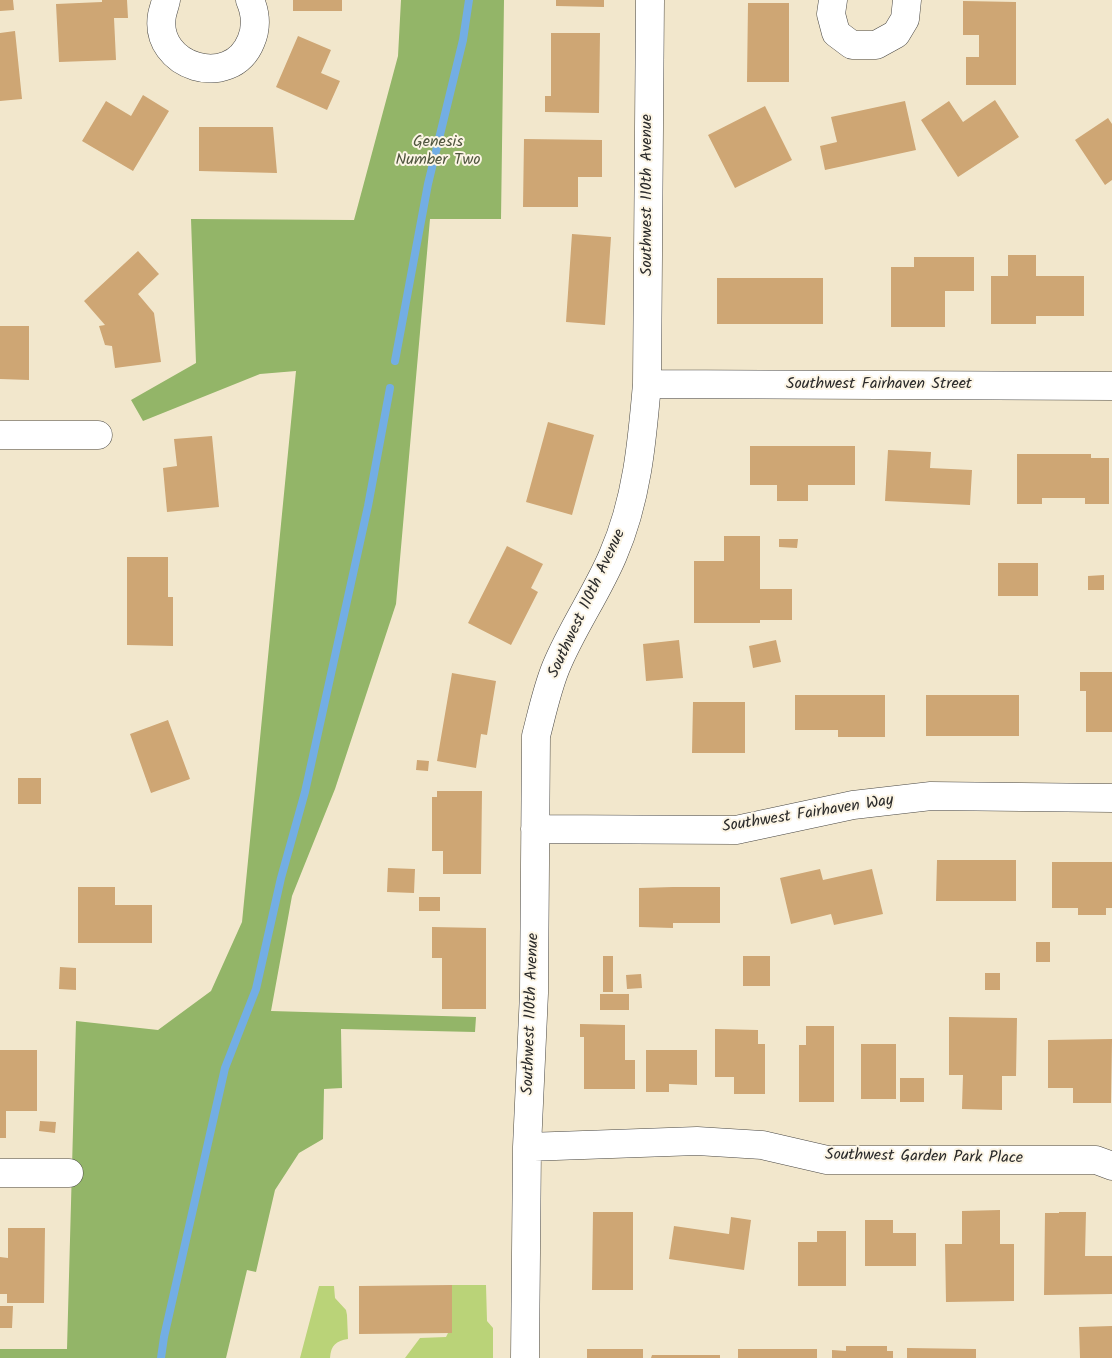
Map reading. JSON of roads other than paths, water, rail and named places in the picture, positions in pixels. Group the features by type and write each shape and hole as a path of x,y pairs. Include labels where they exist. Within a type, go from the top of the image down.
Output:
{"street":[{"path":"166,0 162,16 162,31 168,46 178,58 192,66 208,69 224,67 238,59 248,47 255,32 256,16 250,0"},
{"name":"Southwest 110th Avenue","path":"525,1358 527,1147 534,993 536,736 556,667 614,554 628,515 642,442 646,384 650,0"},
{"path":"833,0 831,14 836,33 852,45 876,45 896,34 904,19 907,0"},
{"name":"Southwest Fairhaven Street","path":"646,384 1112,386"},
{"path":"0,435 98,434"},
{"name":"Southwest Fairhaven Way","path":"534,829 736,830 853,805 931,796 1112,798"},
{"name":"Southwest Garden Park Place","path":"527,1147 697,1141 762,1145 827,1160 1096,1160 1112,1166"},
{"path":"0,1173 69,1172"}],"waterway":[{"path":"395,361 428,184 463,40 469,0"},
{"path":"161,1358 164,1337 225,1068 256,989 281,878 305,792 368,506 390,388"}],"park label":[{"name":"Genesis Number Two","path":"438,152"}]}
